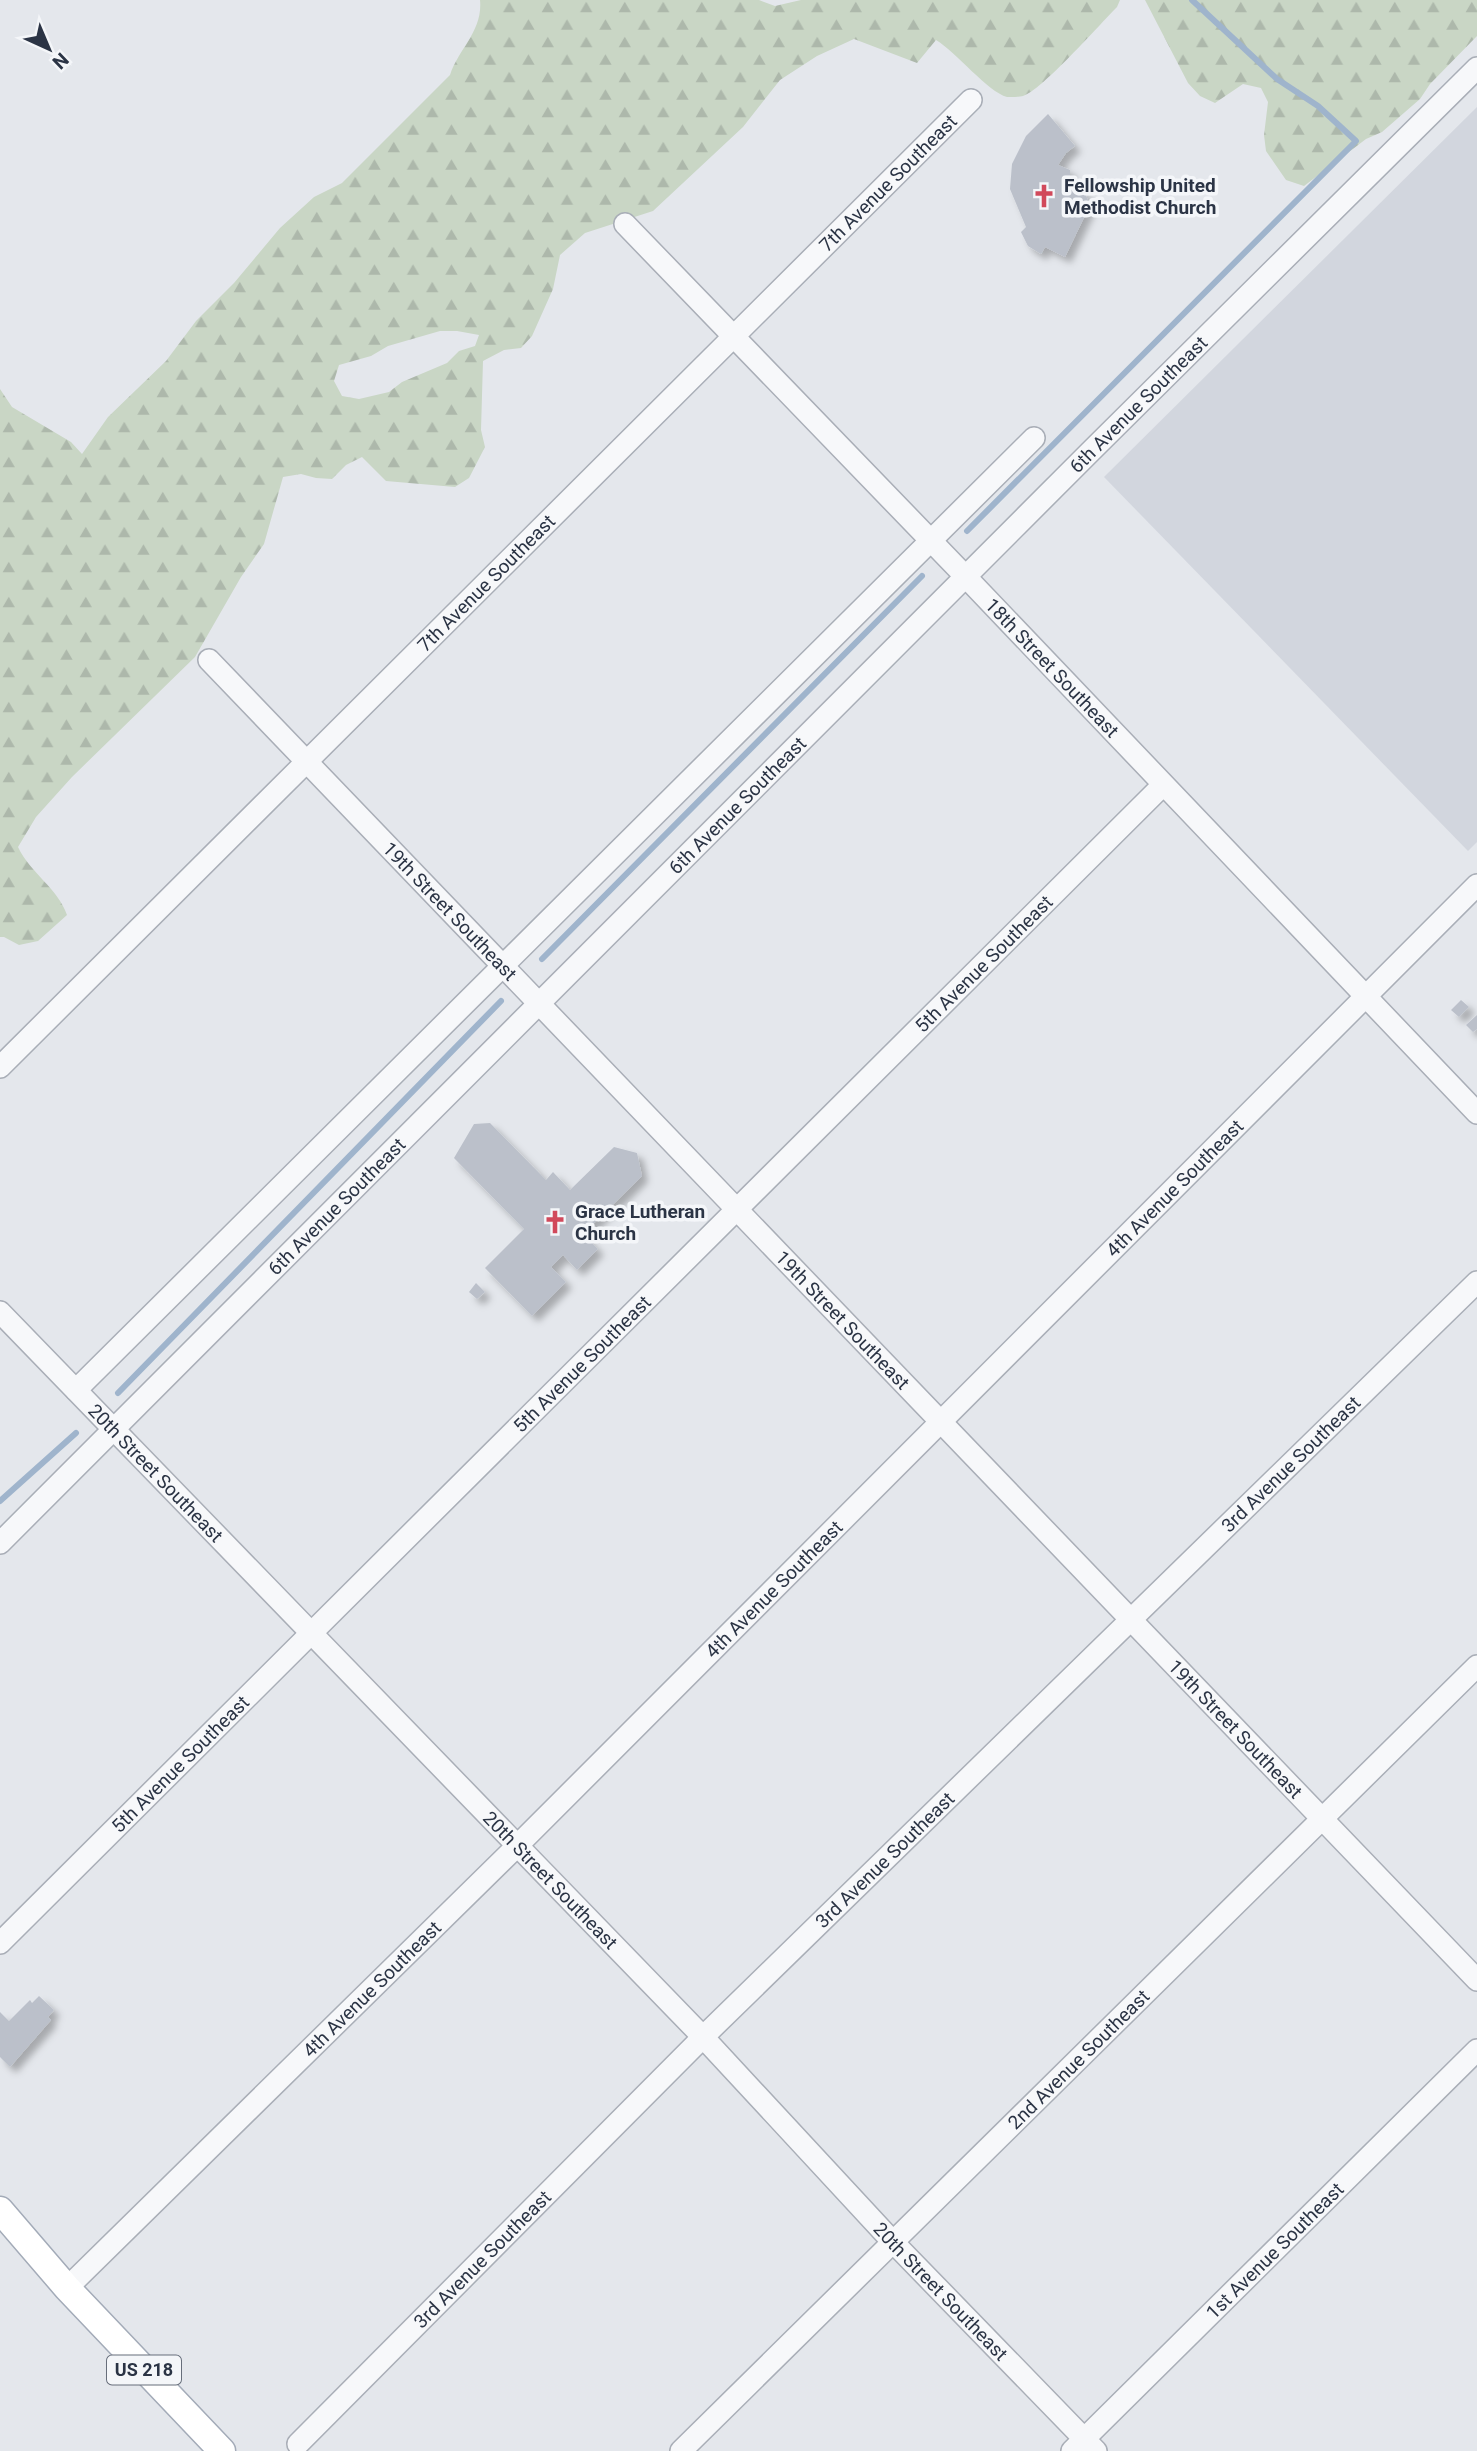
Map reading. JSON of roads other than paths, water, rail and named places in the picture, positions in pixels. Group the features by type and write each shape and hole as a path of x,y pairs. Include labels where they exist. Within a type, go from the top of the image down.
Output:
{"main road":[{"name":"US 218","path":"0,2210 67,2288 222,2451"}],"street":[{"name":"6th Avenue Southeast","path":"0,1543 1477,68"},
{"name":"7th Avenue Southeast","path":"0,1067 971,100"},
{"name":"18th Street Southeast","path":"625,225 966,576 1477,1113"},
{"path":"76,1390 1034,438"},
{"name":"19th Street Southeast","path":"209,660 1477,1980"},
{"name":"5th Avenue Southeast","path":"0,1943 1163,785"},
{"name":"4th Avenue Southeast","path":"67,2288 516,1847 1477,885"},
{"name":"3rd Avenue Southeast","path":"298,2444 703,2037 1477,1282"},
{"name":"20th Street Southeast","path":"0,1312 703,2037 1084,2447"},
{"name":"2nd Avenue Southeast","path":"681,2451 1477,1666"},
{"name":"1st Avenue Southeast","path":"1084,2447 1477,2050"}],"waterway":[{"path":"967,531 1356,141 1318,106 1277,79 1192,0"},
{"path":"542,959 922,576"},
{"path":"118,1393 501,1001"},
{"path":"0,1501 76,1433"}],"place":[{"name":"Fellowship United Methodist Church","path":"1044,196"},
{"name":"Grace Lutheran Church","path":"555,1222"}]}
